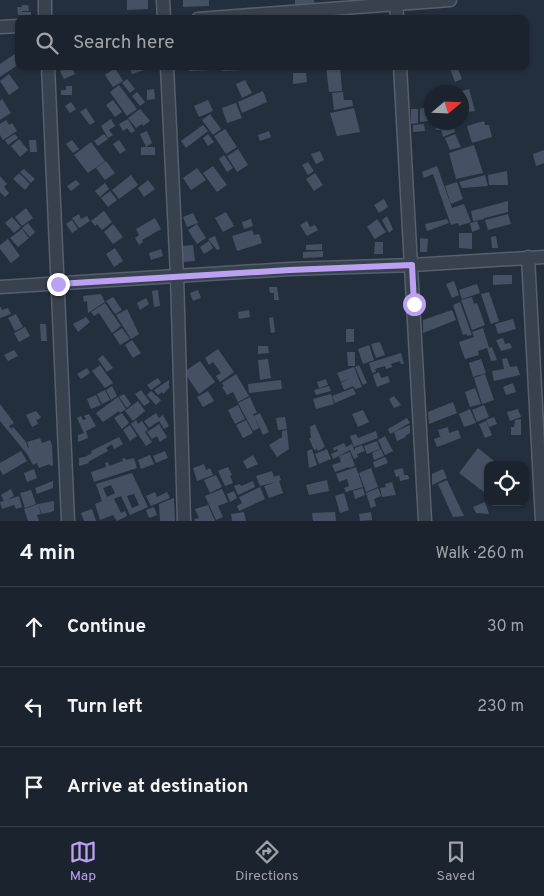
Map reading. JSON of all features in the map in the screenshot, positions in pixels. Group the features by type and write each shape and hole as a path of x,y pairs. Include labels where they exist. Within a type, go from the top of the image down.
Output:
{"street":[{"path":"44,0 46,15"},
{"path":"162,0 164,15"},
{"path":"245,15 396,2 450,0"},
{"path":"396,2 397,15"},
{"path":"0,27 15,26"},
{"path":"48,70 68,521"},
{"path":"166,70 177,276 184,521"},
{"path":"400,70 425,521"},
{"path":"528,257 542,521"},
{"path":"0,287 544,257"}],"building":[{"path":"127,0 148,0 148,9 127,10"},
{"path":"183,0 209,0 209,6 183,7"},
{"path":"295,0 314,0 314,3 295,5"},
{"path":"22,5 28,5 29,11 22,12 31,12 31,15 18,15 17,7 22,7"},
{"path":"15,54 15,67 0,77 0,64"},
{"path":"73,70 75,74 64,79 60,71"},
{"path":"112,70 116,70 123,81 113,87 105,75"},
{"path":"130,70 144,70 132,74"},
{"path":"326,70 340,70 342,91 329,92"},
{"path":"450,70 459,70 462,79 455,82"},
{"path":"293,73 306,73 307,82 293,84"},
{"path":"9,74 19,88 9,95 0,81"},
{"path":"127,79 135,89 130,93 122,83"},
{"path":"245,80 252,93 242,98 236,84"},
{"path":"119,85 137,109 127,116 110,92"},
{"path":"66,86 72,86 72,95 61,95 61,90 66,90"},
{"path":"154,89 155,99 147,100 147,90"},
{"path":"469,89 475,111 469,112"},
{"path":"263,91 267,102 242,113 238,102"},
{"path":"137,92 145,102 140,106 132,96"},
{"path":"343,92 344,100 352,100 353,106 334,110 332,93"},
{"path":"2,99 11,113 0,120 0,101"},
{"path":"113,100 122,112 115,117 106,105"},
{"path":"208,100 213,111 199,117 194,106"},
{"path":"71,102 76,109 70,113 65,106"},
{"path":"236,103 242,118 227,123 222,108"},
{"path":"86,108 95,122 90,125 80,112"},
{"path":"354,108 360,132 337,136 330,113"},
{"path":"424,108 424,122 420,122 420,109"},
{"path":"140,109 150,121 136,128 128,118"},
{"path":"411,109 418,109 418,123 411,124"},
{"path":"210,114 221,129 213,135 202,120"},
{"path":"111,119 115,126 109,130 113,135 108,138 101,126"},
{"path":"128,119 135,131 131,133 127,128 123,131 119,124"},
{"path":"6,120 9,125 12,123 17,131 3,140 0,135 0,124"},
{"path":"484,121 485,125 489,125 492,137 472,143 468,130 469,125"},
{"path":"424,124 425,131 413,132 413,125"},
{"path":"203,125 208,131 186,148 181,141"},
{"path":"225,129 237,147 226,154 214,136"},
{"path":"441,130 454,130 455,132 443,137"},
{"path":"147,131 152,143 146,147 140,134"},
{"path":"269,131 271,137 260,141 258,135"},
{"path":"15,134 18,138 8,145 5,140"},
{"path":"104,134 108,139 98,146 94,141"},
{"path":"208,134 214,142 208,146 203,138"},
{"path":"455,134 461,147 450,150 445,138"},
{"path":"19,139 28,150 20,157 11,146"},
{"path":"29,140 36,140 37,152 30,152"},
{"path":"72,140 79,149 73,153 66,144"},
{"path":"119,140 126,150 120,154 113,144"},
{"path":"91,142 105,161 88,173 74,155"},
{"path":"474,145 483,173 456,179 449,153"},
{"path":"141,147 155,147 155,155 141,155"},
{"path":"238,149 248,165 237,172 227,156"},
{"path":"544,150 544,163 536,166 533,154"},
{"path":"320,151 324,160 316,164 311,154"},
{"path":"224,155 233,168 227,172 219,159"},
{"path":"106,161 115,173 105,180 96,168"},
{"path":"308,162 314,171 308,175 302,165"},
{"path":"213,166 227,185 217,192 203,173"},
{"path":"437,166 452,208 464,204 471,222 459,226 458,223 451,225 433,174 424,178 422,172"},
{"path":"197,168 206,180 191,190 183,178"},
{"path":"24,169 35,179 31,183 20,172"},
{"path":"507,171 508,185 489,185 488,175"},
{"path":"19,173 30,184 25,190 13,179"},
{"path":"315,173 323,185 314,191 306,179"},
{"path":"131,175 138,185 119,199 112,190"},
{"path":"485,175 488,186 462,188 459,182"},
{"path":"0,176 7,184 4,187 9,193 5,197 0,192"},
{"path":"76,180 80,184 71,191 67,186"},
{"path":"148,180 155,189 144,197 138,188"},
{"path":"457,182 463,199 451,204 445,186"},
{"path":"105,183 109,189 100,197 95,191"},
{"path":"110,191 117,200 108,207 101,198"},
{"path":"384,199 388,207 379,213 374,205"},
{"path":"508,201 508,212 473,221 471,211"},
{"path":"26,208 33,218 22,226 15,217"},
{"path":"104,211 112,222 102,230 91,221"},
{"path":"226,212 234,226 223,232 215,218"},
{"path":"193,213 198,223 187,227 183,217"},
{"path":"79,214 81,219 87,216 90,221 79,228 72,218"},
{"path":"508,214 511,224 488,230 485,220"},
{"path":"387,216 393,229 389,233 382,220"},
{"path":"12,217 21,227 14,233 5,223"},
{"path":"155,218 161,229 142,240 143,242 139,245 135,238 139,235 136,229"},
{"path":"251,219 253,226 244,229 242,222"},
{"path":"377,219 386,232 375,239 367,227"},
{"path":"447,219 449,223 427,231 425,224"},
{"path":"72,220 78,229 72,233 66,224"},
{"path":"307,221 310,227 315,225 318,230 307,236 300,225"},
{"path":"477,221 480,229 472,232 470,223"},
{"path":"28,223 35,232 30,237 22,228"},
{"path":"113,224 123,237 113,244 104,232"},
{"path":"197,224 206,238 197,244 188,230"},
{"path":"22,229 29,238 18,247 10,238"},
{"path":"252,230 254,235 259,234 262,243 237,251 232,236"},
{"path":"459,233 472,233 472,249 459,248"},
{"path":"215,236 220,249 217,250 208,239"},
{"path":"496,236 498,248 492,248 491,237"},
{"path":"420,238 428,239 427,252 420,252"},
{"path":"8,239 20,256 11,263 0,249 0,245"},
{"path":"209,241 213,248 204,254 200,247"},
{"path":"375,242 383,242 383,254 374,254"},
{"path":"322,244 322,250 306,250 306,245"},
{"path":"193,245 195,261 183,262 181,246"},
{"path":"115,248 123,261 114,267 106,254"},
{"path":"161,249 163,256 151,260 149,253"},
{"path":"323,251 323,257 303,258 303,252"},
{"path":"493,275 512,275 512,284 493,285"},
{"path":"454,281 459,295 452,298 446,284"},
{"path":"477,284 480,293 462,299 459,290"},
{"path":"269,287 277,287 279,300 274,300 274,293 270,293"},
{"path":"158,290 160,306 154,307 152,291"},
{"path":"198,290 201,298 193,301 190,293"},
{"path":"489,292 499,321 491,324 481,294"},
{"path":"101,294 105,302 88,313 87,301 84,302 83,296"},
{"path":"113,297 122,310 115,314 106,301"},
{"path":"472,297 474,304 477,303 485,325 472,330 461,300"},
{"path":"146,298 149,304 140,310 137,303"},
{"path":"460,302 472,335 463,335 453,305"},
{"path":"105,303 121,326 112,333 99,313 94,316 91,312"},
{"path":"0,306 2,310 8,308 11,314 0,318"},
{"path":"127,309 139,334 131,339 116,315"},
{"path":"249,310 250,317 239,319 238,312"},
{"path":"452,310 456,320 423,333 423,320"},
{"path":"16,314 23,327 15,331 8,318"},
{"path":"86,317 90,322 78,332 73,324"},
{"path":"273,317 275,332 271,333 269,318"},
{"path":"513,319 516,329 498,334 495,324"},
{"path":"40,324 46,324 47,341 41,341"},
{"path":"25,327 30,336 19,342 14,333"},
{"path":"122,328 130,339 120,345 113,334"},
{"path":"483,328 489,348 492,347 497,360 491,361 487,348 478,351 479,355 465,359 459,342 474,337 472,332"},
{"path":"346,329 354,329 354,342 346,342"},
{"path":"503,338 505,344 510,343 512,348 501,351 496,340"},
{"path":"132,340 141,353 133,358 125,345"},
{"path":"380,342 385,355 376,358 371,344"},
{"path":"369,345 374,360 363,364 358,349"},
{"path":"258,346 268,346 269,353 258,354"},
{"path":"218,349 234,372 220,382 216,376 221,373 213,362 209,365 205,358"},
{"path":"14,350 18,356 8,361 4,355"},
{"path":"347,352 355,352 355,366 348,366"},
{"path":"401,353 404,364 401,364 400,361 391,364 392,367 386,369 385,366 375,369 376,372 372,373 369,363"},
{"path":"103,355 113,368 107,372 98,359"},
{"path":"507,358 510,367 517,366 520,375 494,381 492,371 504,369 502,359"},
{"path":"268,359 271,378 260,380 258,360"},
{"path":"481,359 486,373 473,377 469,363"},
{"path":"200,361 215,382 199,394 184,372"},
{"path":"100,365 113,383 105,388 92,371"},
{"path":"359,365 367,383 363,385 355,367"},
{"path":"354,367 362,387 355,389 353,386 344,390 341,383 350,378 341,382 337,373"},
{"path":"87,368 90,373 81,379 77,374"},
{"path":"379,372 381,378 388,376 390,382 377,387 373,375"},
{"path":"236,374 249,396 238,402 233,392 227,395 222,387 224,386 222,383"},
{"path":"485,374 494,400 482,404 474,378"},
{"path":"158,378 161,383 151,390 147,385"},
{"path":"326,379 328,385 319,388 317,382"},
{"path":"169,380 169,388 163,394 162,392 158,395 154,390"},
{"path":"281,380 282,389 249,393 248,384"},
{"path":"513,383 516,392 506,395 503,387"},
{"path":"112,386 117,396 111,400 106,390"},
{"path":"329,386 331,391 316,395 314,390"},
{"path":"353,388 356,394 335,403 332,396"},
{"path":"475,388 481,404 470,407 465,392"},
{"path":"105,390 110,400 102,404 97,394"},
{"path":"141,390 150,402 144,406 135,394"},
{"path":"151,391 161,400 156,405 147,395"},
{"path":"208,391 214,401 203,407 197,397"},
{"path":"124,394 131,404 127,408 119,397"},
{"path":"331,394 334,404 316,409 313,399"},
{"path":"96,395 101,405 91,409 87,399"},
{"path":"394,396 401,405 394,408 389,399"},
{"path":"118,397 126,409 120,413 119,411 103,422 96,413"},
{"path":"250,397 257,413 253,414 259,428 253,431 238,403"},
{"path":"138,401 145,411 133,421 125,411"},
{"path":"453,402 457,413 429,424 428,412"},
{"path":"0,404 14,423 9,426 11,429 13,427 26,442 28,448 27,442 40,438 42,443 50,440 53,465 50,466 50,464 39,468 37,463 33,465 27,454 0,421"},
{"path":"238,405 245,419 235,424 228,410"},
{"path":"484,405 489,417 477,422 472,410"},
{"path":"470,409 476,423 464,427 459,414"},
{"path":"518,409 521,417 510,421 507,412"},
{"path":"363,410 369,422 358,427 352,414"},
{"path":"36,411 41,417 38,420 36,419 38,424 32,427 26,415"},
{"path":"122,413 129,423 122,429 114,418"},
{"path":"156,413 159,418 163,415 169,426 164,429 159,421 149,428 144,421"},
{"path":"260,413 269,432 263,435 254,416"},
{"path":"89,414 96,426 86,431 88,438 78,442 78,435 84,433 77,418 81,416 83,420 86,419 84,416"},
{"path":"285,417 287,429 278,430 276,418"},
{"path":"494,417 497,424 489,427 486,420"},
{"path":"407,418 410,423 390,434 388,429"},
{"path":"521,419 521,435 511,435 511,427 514,427 515,420"},
{"path":"136,420 138,424 142,421 148,430 145,432 152,442 146,446 131,424"},
{"path":"246,420 253,433 243,438 236,425"},
{"path":"486,421 492,435 485,438 479,424"},
{"path":"159,424 167,437 160,442 157,436 152,439 147,432"},
{"path":"315,424 325,447 318,451 317,449 314,450 309,438 311,438 310,427"},
{"path":"130,425 137,436 130,441 123,430"},
{"path":"410,425 410,433 397,441 394,432"},
{"path":"448,427 449,433 458,430 461,438 437,447 434,439 440,437 441,439 438,430"},
{"path":"287,430 289,449 277,457 269,445 282,437 282,431"},
{"path":"376,431 378,438 354,447 350,436 356,434 358,438"},
{"path":"385,436 393,451 385,455 378,440"},
{"path":"119,437 123,444 114,449 112,444 106,448 108,451 89,463 79,466 79,458 85,457 92,453 91,451"},
{"path":"377,441 380,449 367,454 364,446"},
{"path":"344,443 346,447 352,444 355,451 355,448 362,445 365,451 357,454 358,457 354,459 350,450 333,459 331,454 338,451 337,449 334,451 333,448"},
{"path":"478,448 494,461 484,461 484,492 459,473"},
{"path":"312,449 317,465 309,468 307,451"},
{"path":"327,449 331,459 319,464 315,454"},
{"path":"381,449 384,456 374,460 372,453"},
{"path":"21,451 27,461 3,475 0,470 0,463"},
{"path":"165,451 168,458 156,463 153,456"},
{"path":"350,452 355,466 335,472 332,465 341,462 339,456"},
{"path":"150,455 154,464 141,469 138,460"},
{"path":"253,455 258,464 247,469 243,461"},
{"path":"385,457 388,463 375,468 373,462"},
{"path":"125,458 126,460 134,458 137,468 94,482 91,472 106,467 105,463 108,462 109,466 123,461 122,459"},
{"path":"204,464 206,470 210,468 213,475 197,481 193,468"},
{"path":"228,467 233,483 225,486 218,471"},
{"path":"356,467 363,487 346,492 344,488 349,486 347,479 339,482 336,474"},
{"path":"371,468 378,487 366,492 359,473"},
{"path":"403,468 404,475 408,475 409,479 400,481 399,476 396,477 394,470"},
{"path":"34,469 37,478 27,482 24,473"},
{"path":"443,469 447,478 432,485 432,474"},
{"path":"272,471 274,477 279,475 283,493 269,498 264,486 276,482 260,486 256,476"},
{"path":"132,473 148,507 130,515 121,496 114,499 121,513 125,511 127,516 117,521 113,515 100,520 95,504 102,501 96,484","holes":["111,485 115,493 107,497 103,488","134,494 139,505 132,508 127,496"]},
{"path":"216,475 222,487 210,493 204,480"},
{"path":"327,480 329,491 309,495 306,485"},
{"path":"447,480 464,516 453,517 438,484"},
{"path":"53,481 53,488 37,494 35,488"},
{"path":"253,481 255,487 238,495 234,486 240,484 241,486"},
{"path":"392,482 396,495 382,497 380,488 386,487 385,484"},
{"path":"260,487 265,499 239,511 237,506 242,503 239,497"},
{"path":"363,488 365,495 355,499 353,491"},
{"path":"378,488 381,496 374,499 376,506 371,508 366,493"},
{"path":"11,489 14,496 6,500 19,496 22,507 16,509 14,505 2,509 0,502 4,501 1,495"},
{"path":"222,489 228,502 218,506 223,517 216,520 205,496"},
{"path":"31,490 36,504 25,508 20,493"},
{"path":"234,491 237,498 230,502 227,494"},
{"path":"155,492 157,497 167,492 170,498 151,506 146,496"},
{"path":"344,493 349,510 340,513 335,496"},
{"path":"174,498 175,521 160,521 159,504"},
{"path":"54,501 54,511 42,514 38,504"},
{"path":"484,502 489,514 476,513 473,507"},
{"path":"38,504 41,514 37,515 39,521 28,521 24,509"},
{"path":"208,505 215,521 195,521 194,519 199,518 195,509"},
{"path":"154,507 157,515 149,518 146,510"},
{"path":"92,509 96,521 84,521 81,513"},
{"path":"244,512 246,521 232,521 231,514"},
{"path":"335,512 336,521 313,521 312,513"},
{"path":"371,512 372,520 360,521 359,514"}],"route":[{"path":"58,284 290,270 412,265 414,304"}]}
